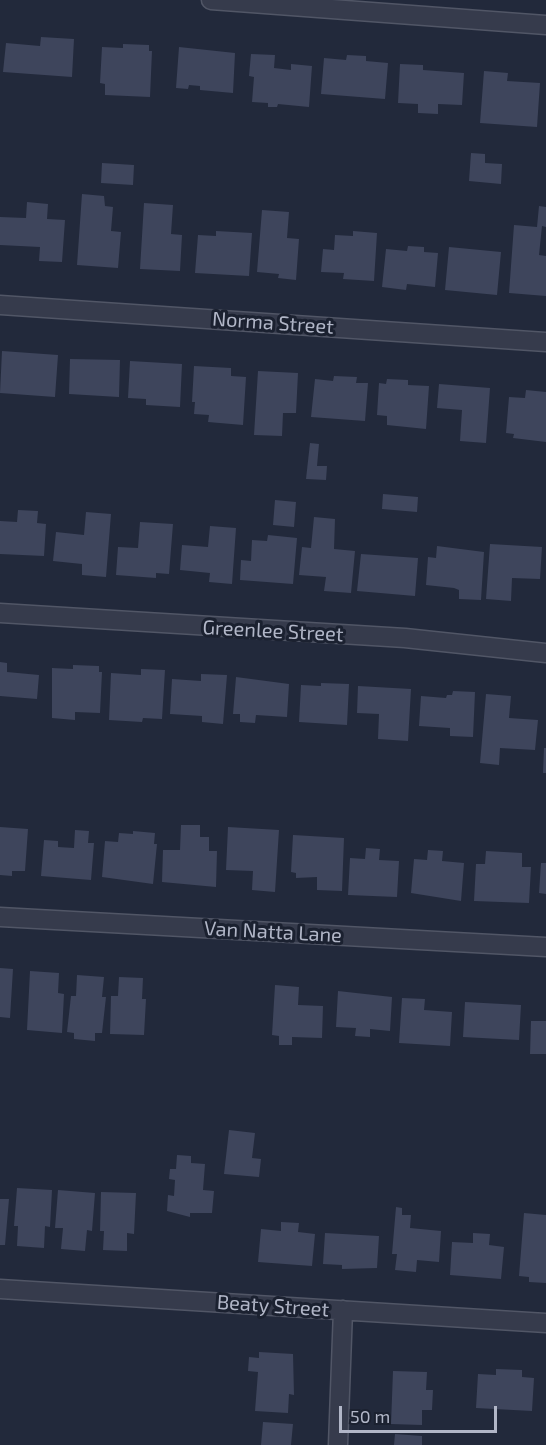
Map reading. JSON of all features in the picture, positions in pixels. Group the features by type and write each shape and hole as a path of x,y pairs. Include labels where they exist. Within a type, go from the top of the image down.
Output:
{"street":[{"path":"211,0 546,25"},
{"name":"Norma Street","path":"0,305 546,342"},
{"name":"Greenlee Street","path":"0,613 405,638 546,653"},
{"name":"Van Natta Lane","path":"0,917 546,947"},
{"name":"Beaty Street","path":"0,1289 546,1323"},
{"path":"338,1445 343,1310"}],"building":[{"path":"41,37 74,39 72,77 3,72 6,43 40,46"},
{"path":"123,44 149,45 149,51 152,51 150,97 105,95 105,84 100,83 102,47 123,48"},
{"path":"179,47 235,53 233,93 200,90 200,86 189,85 188,89 176,88"},
{"path":"251,54 275,55 274,68 291,70 291,64 312,66 309,107 278,104 277,107 268,107 268,103 252,102 254,77 249,76"},
{"path":"347,55 366,56 366,61 388,63 385,99 321,94 324,58 346,60"},
{"path":"400,64 423,65 423,70 464,73 462,105 438,104 438,114 418,113 418,104 398,103"},
{"path":"484,71 508,73 507,81 540,83 537,127 480,123"},
{"path":"471,153 485,154 485,163 502,164 501,184 469,181"},
{"path":"102,163 134,165 133,185 101,183"},
{"path":"82,194 104,196 105,206 113,207 111,231 121,232 118,268 77,265"},
{"path":"27,202 48,204 47,219 65,220 62,262 39,261 40,247 0,245 0,217 26,218"},
{"path":"144,203 173,205 171,234 182,235 180,271 140,269"},
{"path":"539,206 546,207 546,227 542,226 539,255 546,256 546,296 509,293 514,225 537,227"},
{"path":"262,210 289,212 287,238 299,239 296,280 278,278 279,274 257,272"},
{"path":"216,231 252,233 249,276 195,273 198,235 216,236"},
{"path":"353,231 377,233 374,281 343,279 344,273 321,272 323,249 334,250 335,235 353,236"},
{"path":"408,246 424,247 424,252 438,253 435,287 407,284 406,290 382,287 386,249 407,251"},
{"path":"449,247 501,252 497,295 445,290"},
{"path":"2,351 58,355 55,397 0,393"},
{"path":"70,359 120,360 119,397 69,394"},
{"path":"130,361 182,364 180,407 146,405 146,399 128,398"},
{"path":"194,366 231,368 231,376 246,377 243,425 208,422 209,415 194,414 195,402 192,402"},
{"path":"258,371 298,373 296,413 283,413 282,436 254,435"},
{"path":"334,376 357,377 356,383 368,383 365,421 311,417 315,379 333,381"},
{"path":"387,379 408,380 408,385 429,386 426,429 387,425 387,416 377,415 379,383 386,384"},
{"path":"439,384 490,388 486,443 460,441 462,410 437,408"},
{"path":"526,390 546,392 546,442 513,438 514,434 506,433 509,397 525,398"},
{"path":"310,443 319,444 317,466 327,466 326,480 306,479"},
{"path":"383,494 418,497 417,512 382,509"},
{"path":"275,500 296,502 294,527 273,525"},
{"path":"18,510 38,511 37,523 46,524 44,556 0,554 0,521 17,522"},
{"path":"86,512 111,514 106,577 82,575 82,564 53,561 56,532 84,535"},
{"path":"314,517 335,519 334,549 355,551 351,593 324,591 326,577 299,575 302,547 311,548"},
{"path":"140,522 173,524 169,574 156,573 156,578 116,575 118,547 138,548"},
{"path":"210,526 236,528 232,584 209,582 210,573 180,570 182,545 208,547"},
{"path":"268,535 297,538 293,584 240,580 241,560 251,561 252,540 267,541"},
{"path":"490,544 542,547 540,579 512,578 511,601 486,599"},
{"path":"437,546 484,552 481,600 459,599 459,590 426,585 428,557 436,558"},
{"path":"361,554 418,558 415,596 357,591"},
{"path":"0,662 7,663 7,672 39,675 37,699 0,696"},
{"path":"73,665 99,666 99,672 102,672 100,713 75,712 75,720 52,718 52,668 73,669"},
{"path":"141,669 165,670 162,719 143,718 142,722 109,720 111,673 141,675"},
{"path":"201,674 227,675 223,724 202,722 202,716 170,714 172,679 201,681"},
{"path":"236,677 289,684 287,717 256,715 255,723 240,722 240,714 233,714"},
{"path":"321,683 349,684 347,725 299,722 301,685 321,686"},
{"path":"358,686 411,689 408,741 378,739 379,714 357,713"},
{"path":"453,691 475,692 473,737 450,736 450,728 419,726 421,696 446,698 447,695 452,695"},
{"path":"486,694 511,696 509,718 538,720 535,750 500,748 499,765 480,763"},
{"path":"544,748 546,748 546,773 543,773"},
{"path":"181,825 200,825 200,837 209,837 209,851 217,851 216,887 162,882 163,850 180,850"},
{"path":"0,827 28,829 25,871 12,871 12,876 0,875"},
{"path":"228,827 279,830 275,892 252,890 253,871 226,870"},
{"path":"75,830 89,831 88,843 94,843 91,880 41,876 44,840 58,841 58,847 74,848"},
{"path":"133,831 155,833 154,844 157,844 153,884 102,877 105,841 118,842 119,833 133,834"},
{"path":"293,835 344,838 342,891 317,890 317,877 296,878 296,873 291,872"},
{"path":"366,848 380,849 379,860 399,861 397,897 348,895 350,858 365,859"},
{"path":"428,850 443,851 442,861 464,863 461,901 411,893 414,859 427,860"},
{"path":"486,851 522,853 522,867 531,867 529,903 474,901 476,864 485,864"},
{"path":"541,863 546,863 546,894 539,893"},
{"path":"0,968 13,969 10,1018 0,1017"},
{"path":"30,971 59,973 58,993 64,994 62,1033 27,1030"},
{"path":"77,975 104,977 102,997 106,997 102,1033 95,1033 95,1041 74,1039 74,1033 67,1032 71,996 76,996"},
{"path":"119,977 143,978 142,999 146,999 144,1035 110,1034 111,996 118,996"},
{"path":"275,985 299,987 298,1005 323,1006 322,1038 292,1037 292,1045 279,1045 279,1036 272,1035"},
{"path":"338,991 392,997 390,1031 370,1029 370,1037 355,1036 356,1028 336,1027"},
{"path":"402,998 425,999 424,1010 452,1012 450,1046 399,1043"},
{"path":"465,1002 521,1005 519,1040 463,1037"},
{"path":"531,1021 546,1021 546,1054 530,1054"},
{"path":"229,1130 255,1133 252,1158 261,1159 259,1177 224,1174"},
{"path":"177,1155 191,1156 191,1163 205,1164 203,1190 214,1191 212,1213 190,1213 190,1217 167,1211 168,1195 174,1196 175,1180 169,1179 170,1169 176,1169"},
{"path":"17,1188 52,1190 50,1227 45,1226 44,1248 17,1246 18,1226 14,1226"},
{"path":"58,1190 95,1193 92,1231 87,1230 85,1251 61,1249 63,1228 55,1228"},
{"path":"101,1192 136,1193 134,1234 127,1233 127,1251 103,1250 104,1231 100,1231"},
{"path":"0,1199 9,1199 5,1245 0,1245"},
{"path":"396,1207 402,1208 402,1215 411,1215 410,1228 441,1231 439,1262 417,1260 416,1272 395,1270 397,1254 392,1254"},
{"path":"524,1213 546,1215 546,1283 529,1282 529,1277 519,1276"},
{"path":"281,1222 299,1223 298,1232 315,1234 312,1266 258,1262 261,1229 281,1231"},
{"path":"325,1233 379,1236 377,1268 342,1269 342,1265 323,1264"},
{"path":"473,1233 490,1234 489,1245 504,1247 501,1279 450,1275 452,1242 473,1243"},
{"path":"259,1352 293,1354 294,1395 289,1394 288,1413 255,1411 258,1372 248,1371 249,1357 259,1358"},
{"path":"496,1369 522,1370 522,1377 534,1378 532,1411 476,1408 478,1374 496,1375"},
{"path":"393,1371 427,1372 426,1390 433,1390 432,1410 422,1410 422,1425 391,1424"},
{"path":"263,1422 293,1424 291,1445 261,1445"},
{"path":"395,1434 422,1436 422,1445 394,1445"}]}
